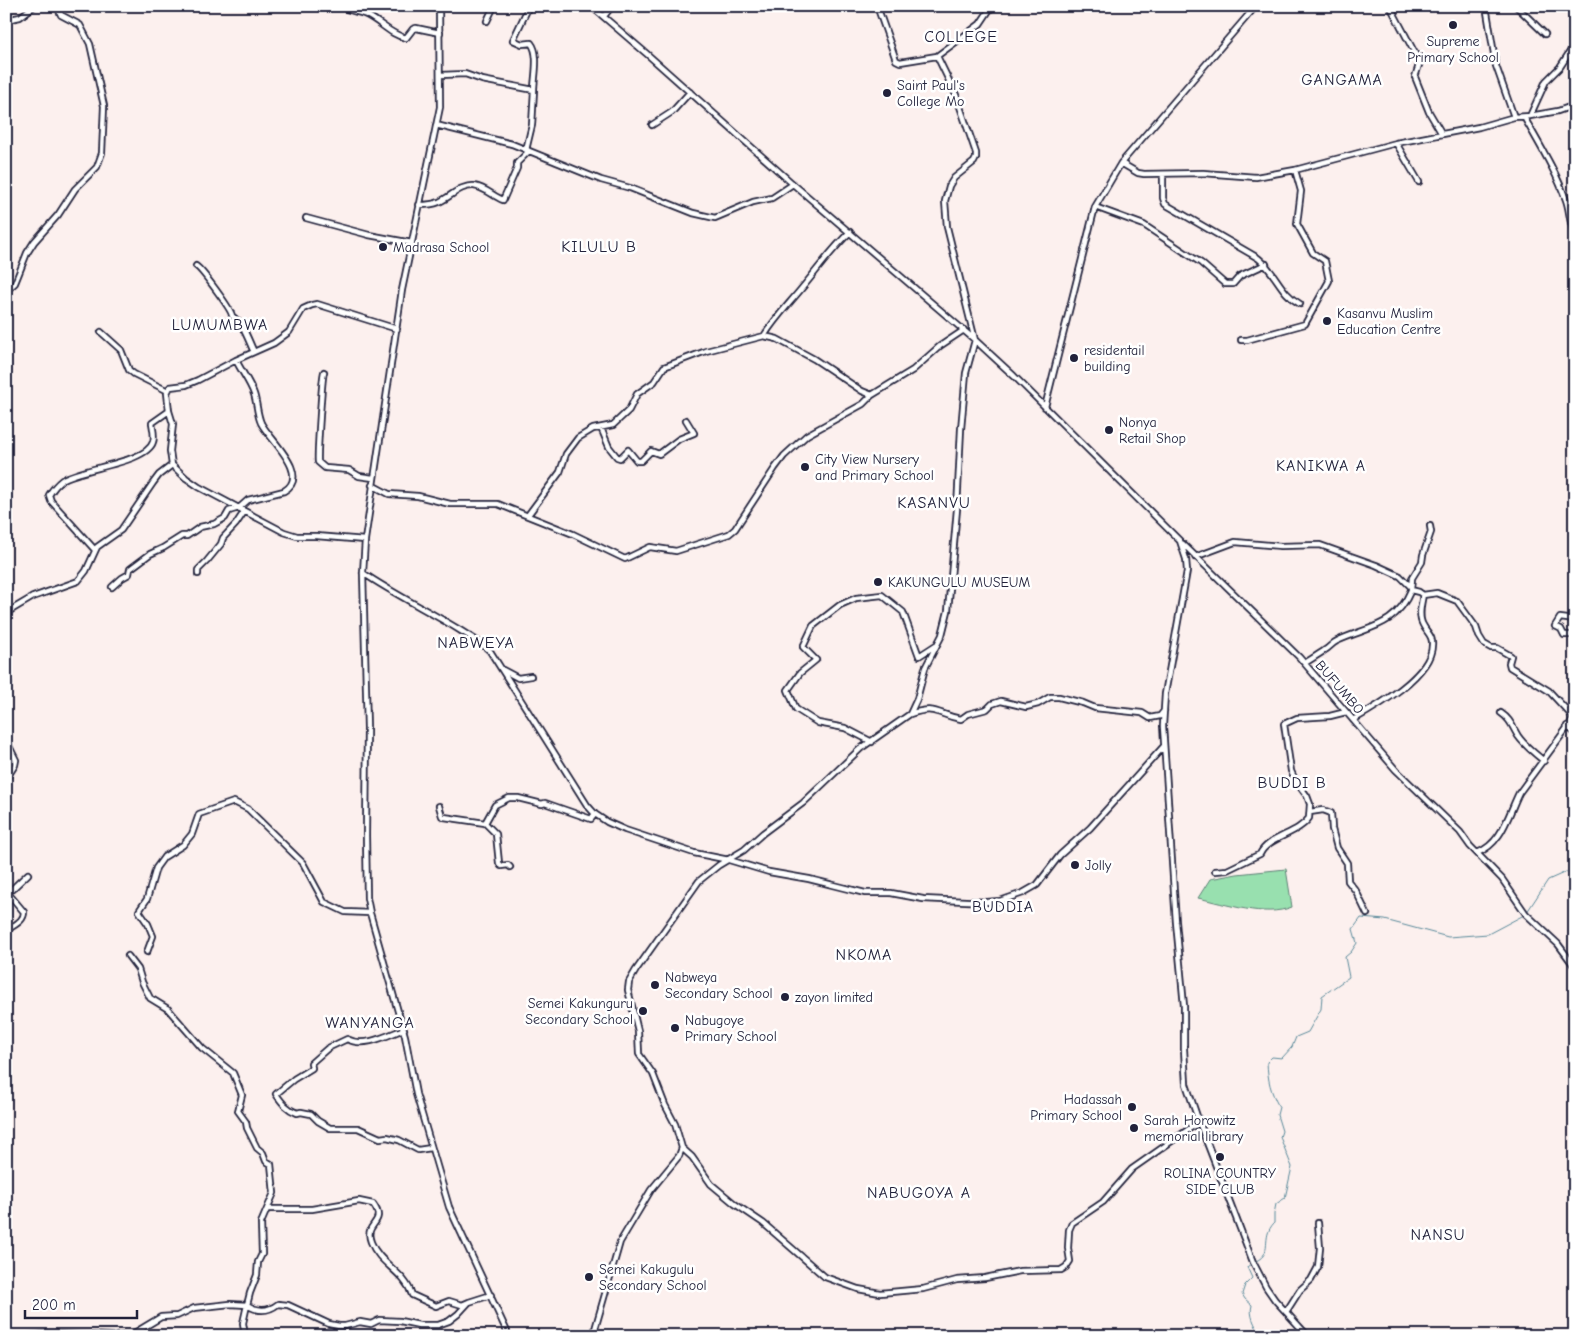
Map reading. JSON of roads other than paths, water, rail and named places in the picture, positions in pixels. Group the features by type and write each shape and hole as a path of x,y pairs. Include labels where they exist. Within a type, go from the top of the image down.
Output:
{"street":[{"path":"6,20 20,17 34,6"},
{"path":"6,290 15,283 27,252 34,242 66,205 75,188 97,167 102,153 104,106 90,44 80,26 61,16 57,6"},
{"path":"341,6 353,12 366,15 397,36 406,38 416,28 440,33"},
{"path":"439,6 440,107 419,205 397,329 365,540 363,573 367,728 366,858 370,913 404,1029 416,1094 431,1148 455,1222 509,1336"},
{"path":"487,21 494,6"},
{"path":"419,205 432,205 440,202 457,190 468,186 484,189 503,200 517,163 527,150 532,125 536,62 534,48 531,43 522,44 513,40 529,6"},
{"name":"BUFUMBO","path":"591,6 793,184 964,330 1045,407 1195,557 1226,584 1305,663 1396,770 1460,832 1502,879 1526,914 1558,944 1575,967"},
{"path":"604,16 612,6"},
{"path":"877,6 896,60 900,62 937,56 980,24 992,6"},
{"path":"1045,407 1095,207 1121,163 1256,6"},
{"path":"1390,6 1419,61 1415,77 1429,112 1442,134"},
{"path":"1486,6 1496,66 1514,117"},
{"path":"1516,6 1545,34"},
{"path":"1530,116 1546,81 1560,67 1575,44"},
{"path":"910,714 917,699 925,668 945,626 948,611 966,373 975,340 947,226 945,201 949,186 954,178 974,162 976,153 956,95 937,56"},
{"path":"441,75 465,74 482,80 534,90"},
{"path":"652,124 672,112 690,92"},
{"path":"1121,163 1138,173 1203,173 1245,177 1295,170 1396,143 1479,127 1514,117 1558,111 1575,105"},
{"path":"1524,117 1556,175 1566,201 1568,216 1575,234"},
{"path":"436,125 484,136 527,150 601,180 630,188 693,213 715,218 753,202 772,198 793,184"},
{"path":"1396,143 1419,182"},
{"path":"1241,340 1305,324 1329,281 1326,261 1313,253 1297,224 1301,191 1295,170"},
{"path":"1163,174 1163,198 1168,207 1258,258 1266,264 1282,290 1300,304"},
{"path":"1095,207 1144,225 1201,263 1225,284 1233,284 1240,276 1266,264"},
{"path":"306,218 368,235 412,243"},
{"path":"764,336 773,321 794,298 835,246 850,232"},
{"path":"196,266 232,311 232,316 237,319 245,331 254,352"},
{"path":"365,540 290,534 244,512 190,482 172,465 170,451 173,424 169,411 168,391 173,386 186,385 198,380 274,343 289,332 303,309 312,304 397,329"},
{"path":"372,485 388,494 418,496 458,505 498,504 625,559 650,547 676,551 724,537 736,529 772,470 807,435 854,410 872,395 913,370 940,346 964,330"},
{"path":"101,332 120,350 129,370 168,391"},
{"path":"528,516 560,472 566,454 578,438 593,429 613,425 629,410 637,394 654,382 664,367 706,351 764,336 777,339 793,347 862,391 872,395"},
{"path":"112,587 129,574 130,569 135,564 150,554 182,536 187,536 200,527 214,524 225,518 230,511 239,508 248,500 284,491 293,479 290,465 283,451 262,424 254,393 236,360"},
{"path":"324,372 322,376 317,450 318,462 325,468 349,470 358,476 374,478"},
{"path":"95,550 51,501 49,495 62,480 115,462 129,460 150,447 154,442 152,423 169,411"},
{"path":"601,428 608,447 617,457 620,458 628,450 637,461 641,461 651,451 658,454 679,439 694,433 686,420"},
{"path":"6,613 33,597 78,581 85,572 95,550 121,530 159,475 172,465"},
{"path":"198,574 198,570 207,562 244,512"},
{"path":"1305,663 1335,642 1370,630 1394,615 1405,603 1411,588 1412,578 1422,562 1422,555 1431,532 1430,526"},
{"path":"1180,541 1186,558 1187,571 1165,694 1165,746 1176,922 1184,1006 1185,1076 1188,1092 1253,1262 1266,1287 1308,1336"},
{"path":"1195,557 1235,542 1281,546 1320,545 1376,565 1400,576 1411,588 1423,595 1437,593 1460,603 1476,627 1484,644 1491,648 1497,648 1511,656 1510,667 1549,691 1575,718 1567,726 1544,761 1519,793 1516,803 1494,842 1486,850 1477,853"},
{"path":"363,573 408,601 431,612 481,643 490,651 587,805 595,814 611,825 694,853 729,860 760,870 809,879 865,893 891,893 939,900 1000,901 1023,893 1037,885 1060,855 1097,820 1165,746"},
{"path":"872,742 845,728 818,723 796,709 788,690 800,673 816,660 803,647 813,626 840,605 856,598 882,594 903,612 919,656 936,645"},
{"path":"1353,720 1398,692 1425,666 1433,647 1432,637 1422,624 1423,595"},
{"path":"1575,620 1560,618 1555,626 1561,629 1564,635 1575,636"},
{"path":"502,670 518,678 532,676"},
{"path":"6,677 9,681 6,690"},
{"path":"1165,710 1160,716 1150,718 1142,712 1096,708 1059,697 1050,697 1038,704 1026,707 1001,701 986,709 968,714 961,719 936,710 925,710 910,714 852,756 803,804 763,833 744,850 699,880 636,970 628,988 638,1031 639,1054 653,1074 665,1105 675,1124 682,1148 692,1157 711,1184 735,1204 763,1223 821,1274 831,1280 858,1289 880,1293 923,1289 957,1280 985,1278 1020,1271 1061,1270 1066,1268 1070,1261 1068,1248 1069,1230 1072,1223 1103,1202 1132,1169 1199,1122"},
{"path":"917,699 925,710"},
{"path":"1215,871 1227,870 1260,854 1262,850 1279,837 1300,828 1308,820 1310,812 1307,796 1291,771 1284,724 1304,717 1330,716 1346,712"},
{"path":"1501,713 1513,724 1518,737 1530,751 1544,761"},
{"path":"1567,726 1575,733"},
{"path":"6,740 16,760 6,779"},
{"path":"485,823 497,803 512,798 545,803 591,819 595,814"},
{"path":"147,952 153,936 148,924 139,911 147,899 156,868 164,857 183,844 192,834 199,814 234,802 248,809 303,863 324,902 345,912 370,913"},
{"path":"438,806 444,818 485,823 496,834 499,863 501,866 508,865 510,867"},
{"path":"1310,812 1323,810 1331,813 1332,829 1337,848 1347,864 1348,881 1356,891 1367,914"},
{"path":"712,870 718,858"},
{"path":"6,931 22,920 24,916 24,912 8,892 28,874"},
{"path":"128,956 138,969 150,998 168,1009 202,1048 233,1074 242,1095 238,1111 246,1122 257,1148 263,1153 266,1161 271,1164 274,1193 261,1223 262,1254 258,1262 257,1274 250,1293 243,1323 245,1336"},
{"path":"404,1029 375,1040 355,1043 347,1039 328,1048 311,1063 312,1068 294,1079 276,1094 284,1105 291,1110 297,1113 311,1114 330,1128 358,1128 380,1138 387,1137 400,1140 418,1150 431,1148"},
{"path":"592,1336 620,1242 651,1190 679,1156 682,1148"},
{"path":"267,1209 312,1209 359,1202 373,1204 379,1212 379,1217 372,1226 369,1235 371,1244 387,1264 407,1282 412,1294 436,1306 449,1301 462,1305 491,1295"},
{"path":"1286,1312 1300,1290 1312,1280 1318,1267 1320,1248 1318,1223"},
{"path":"116,1336 131,1335 161,1317 177,1316 194,1308 230,1304 247,1305 256,1311 272,1308 278,1304 288,1305 329,1324 345,1326 360,1322 371,1324 379,1320 400,1321 419,1325 438,1324 448,1321 458,1314 469,1302"},
{"path":"27,1336 48,1334 111,1336"}],"waterway":[{"path":"1527,912 1548,880 1575,868"},
{"path":"1256,1261 1261,1258 1266,1249 1268,1234 1274,1223 1276,1204 1285,1198 1292,1167 1280,1137 1282,1131 1277,1115 1279,1107 1270,1085 1267,1062 1272,1057 1282,1058 1292,1047 1296,1037 1308,1032 1321,1009 1322,996 1349,977 1345,957 1357,943 1353,929 1361,918 1385,920 1448,937 1488,934 1524,915"},
{"path":"1252,1263 1247,1267 1252,1278 1245,1285 1242,1294 1252,1305 1252,1316 1259,1333 1258,1336"}],"place":[{"name":"Supreme Primary School","path":"1453,25"},
{"name":"Saint Paul's College Mo","path":"887,93"},
{"name":"Madrasa School","path":"383,247"},
{"name":"Kasanvu Muslim Education Centre","path":"1327,321"},
{"name":"residentail building","path":"1074,358"},
{"name":"Nonya Retail Shop","path":"1109,430"},
{"name":"City View Nursery and Primary School","path":"805,467"},
{"name":"KAKUNGULU MUSEUM","path":"878,582"},
{"name":"Jolly","path":"1075,865"},
{"name":"Nabweya Secondary School","path":"655,985"},
{"name":"zayon limited","path":"785,997"},
{"name":"Semei Kakunguru Secondary School","path":"643,1011"},
{"name":"Nabugoye Primary School","path":"675,1028"},
{"name":"Hadassah Primary School","path":"1132,1107"},
{"name":"Sarah Horowitz memorial library","path":"1134,1128"},
{"name":"ROLINA COUNTRY SIDE CLUB","path":"1220,1157"},
{"name":"Semei Kakugulu Secondary School","path":"589,1277"}],"district":[{"name":"COLLEGE","path":"961,36"},
{"name":"GANGAMA","path":"1342,79"},
{"name":"KILULU B","path":"599,246"},
{"name":"LUMUMBWA","path":"220,324"},
{"name":"KANIKWA A","path":"1321,465"},
{"name":"KASANVU","path":"934,502"},
{"name":"NABWEYA","path":"476,642"},
{"name":"BUDDI B","path":"1292,782"},
{"name":"BUDDIA","path":"1003,906"},
{"name":"NKOMA","path":"864,954"},
{"name":"WANYANGA","path":"370,1022"},
{"name":"NABUGOYA A","path":"919,1192"},
{"name":"NANSU","path":"1438,1234"}]}
